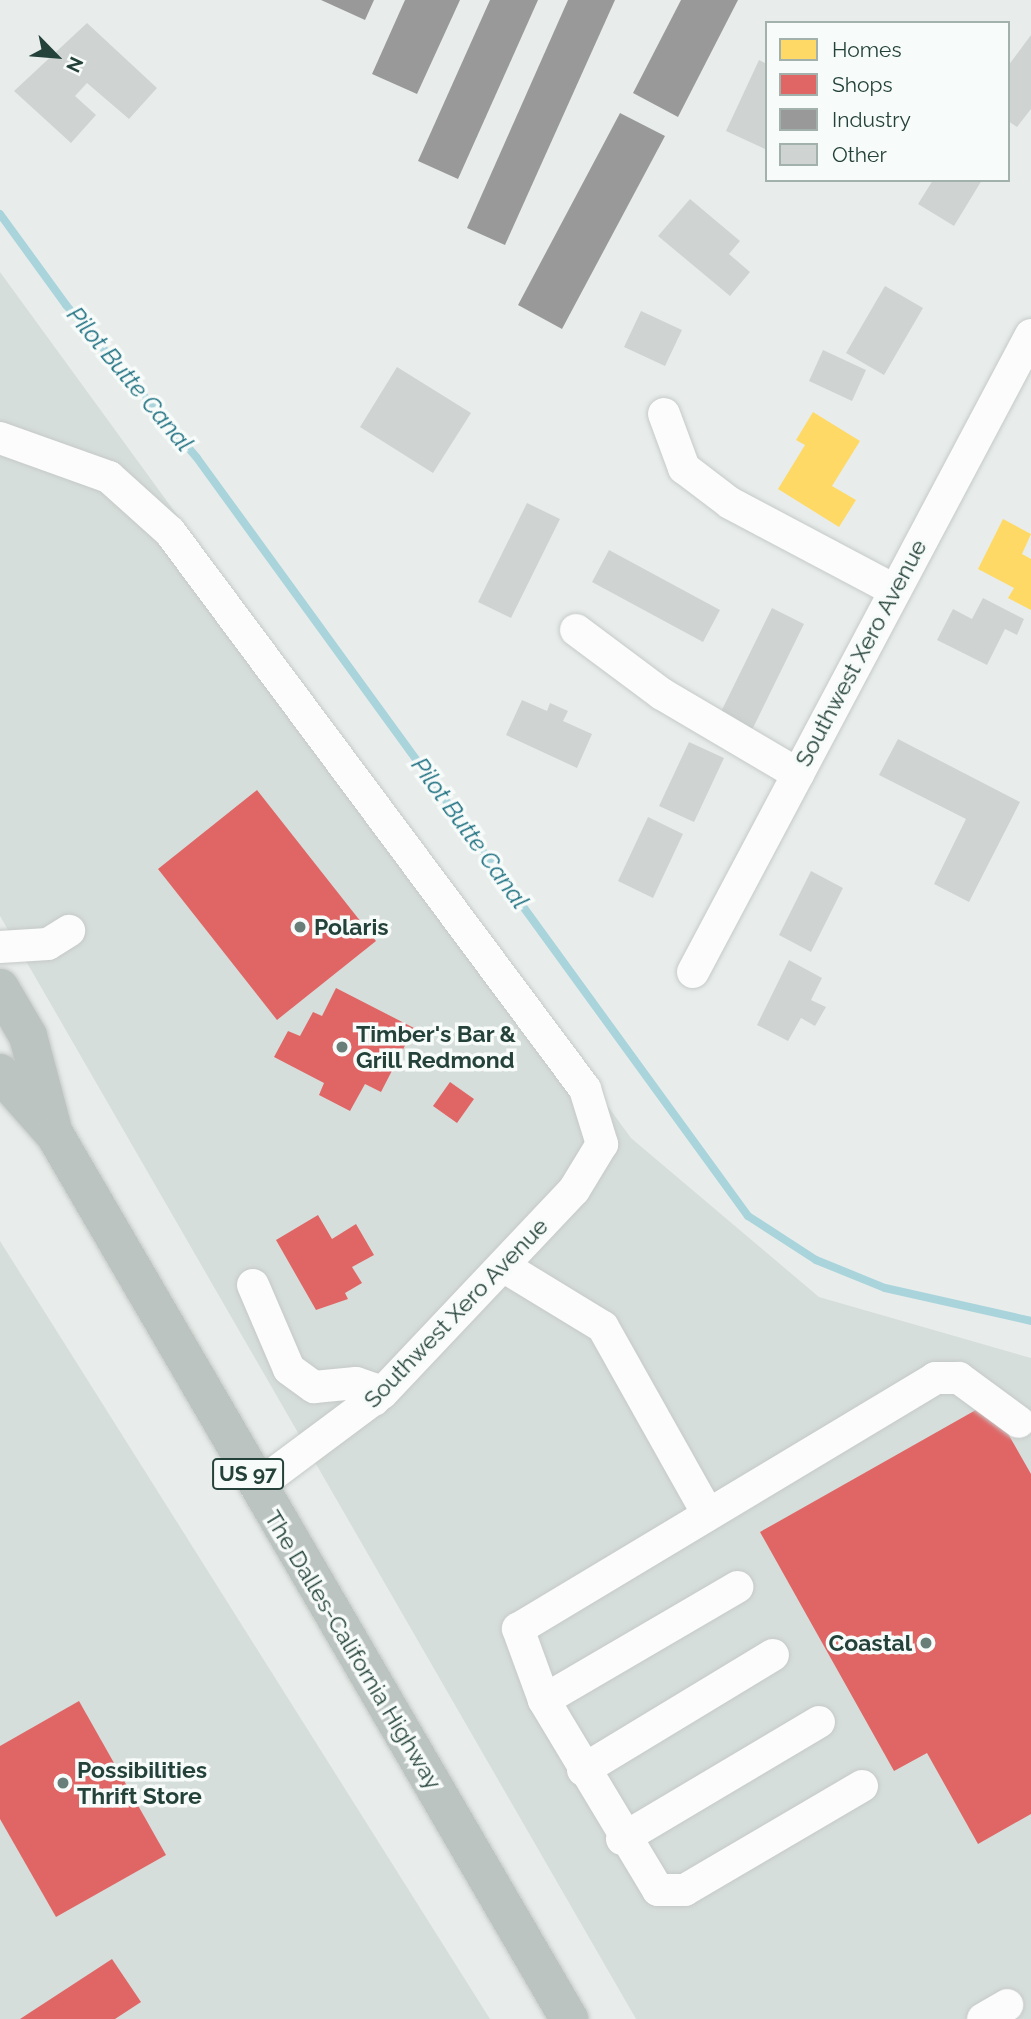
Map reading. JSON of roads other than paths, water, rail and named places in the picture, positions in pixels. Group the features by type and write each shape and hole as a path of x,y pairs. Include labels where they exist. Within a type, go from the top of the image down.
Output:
{"highway":[{"name":"The Dalles-California Highway","path":"0,988 28,1036 55,1135"},
{"name":"The Dalles-California Highway","path":"0,1073 55,1135 256,1487 569,2019"}],"street":[{"name":"Southwest Xero Avenue","path":"693,972 1031,335"},
{"path":"664,414 684,468 794,542 894,590"},
{"name":"Southwest Xero Avenue","path":"0,438 109,477 170,532 585,1089 602,1144 574,1190 374,1400 256,1487"},
{"path":"576,630 663,694 797,774"},
{"path":"0,947 48,944 69,931"},
{"path":"503,1266 603,1327 708,1514"},
{"path":"253,1285 289,1369 314,1387 356,1383 373,1389 374,1400"},
{"path":"862,1786 685,1890 658,1890 622,1839 544,1700 518,1629 935,1378 959,1378 1019,1422"},
{"path":"544,1700 737,1587"},
{"path":"583,1770 773,1656"},
{"path":"622,1839 819,1722"}],"waterway":[{"name":"Pilot Butte Canal","path":"0,214 66,305 197,458 748,1216 816,1260 885,1288 1031,1321"}],"place":[{"name":"Polaris","path":"300,927"},
{"name":"Timber's Bar & Grill Redmond","path":"342,1047"},
{"name":"Coastal","path":"926,1643"},
{"name":"Possibilities Thrift Store","path":"63,1783"}]}
